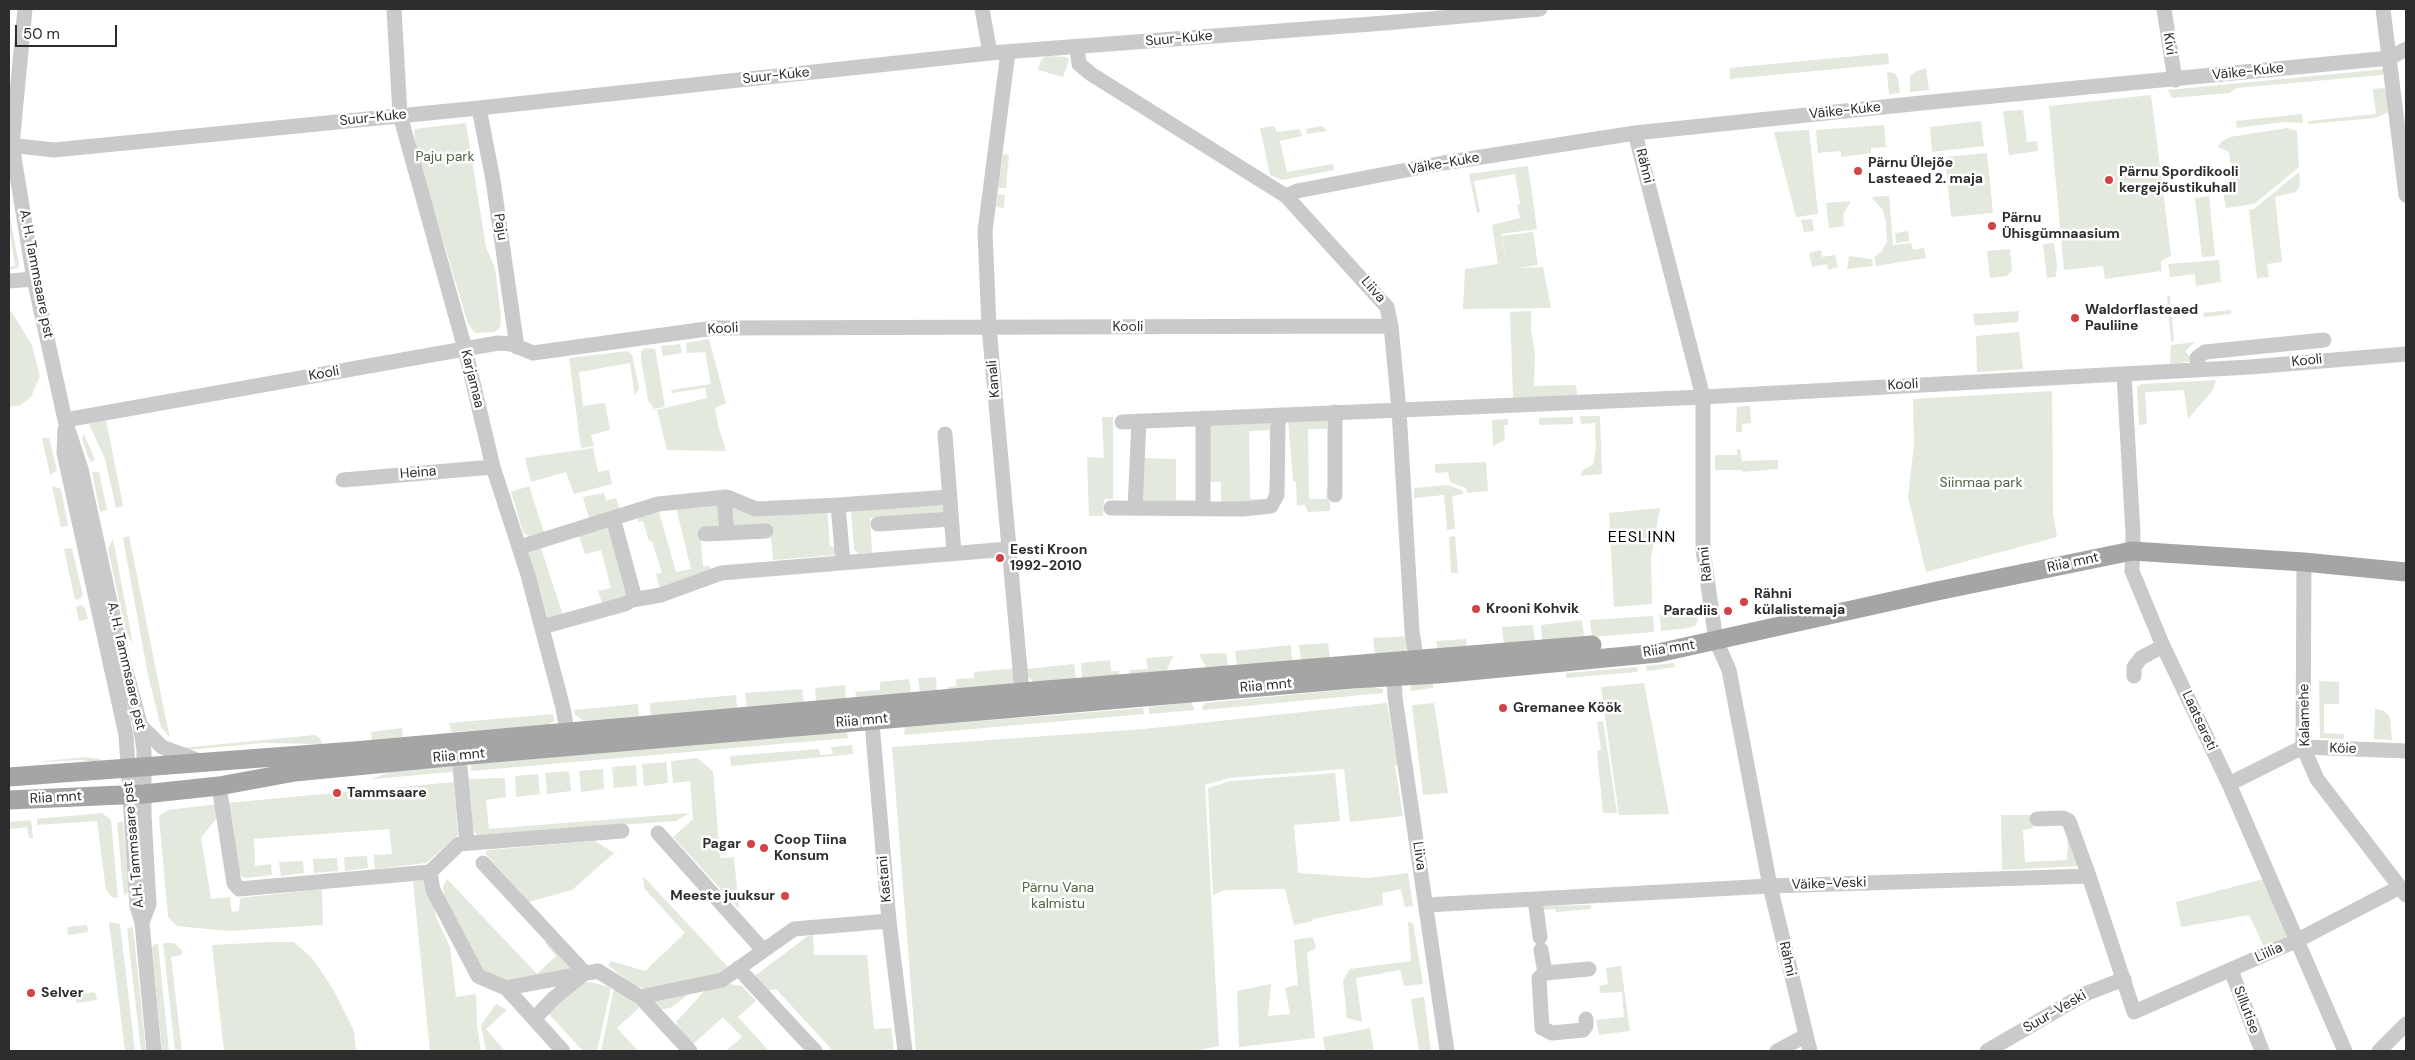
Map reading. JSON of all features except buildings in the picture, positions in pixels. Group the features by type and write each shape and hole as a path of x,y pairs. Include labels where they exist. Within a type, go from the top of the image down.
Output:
{"main road":[{"name":"Riia mnt","path":"9,777 206,762 458,749 1407,668 1667,639 1716,641 1937,591 2132,551 2304,562 2406,572"},
{"name":"Riia mnt","path":"9,800 136,794 219,786 295,772 458,749"}],"street":[{"name":"A. H. Tammsaare pst","path":"25,9 10,145 34,279 65,420 82,469 122,656 140,724 136,768"},
{"name":"Karjamaa","path":"394,9 400,115 465,349 493,467 520,548 542,628 569,739"},
{"path":"982,9 990,53"},
{"name":"Suur-Kuke","path":"10,145 54,150 479,108 990,53 1077,48 1385,16 1540,9"},
{"name":"Kivi","path":"2164,9 2175,80"},
{"path":"2383,9 2406,195"},
{"name":"Liiva","path":"1077,48 1079,64 1091,74 1286,196 1387,307 1391,326 1399,410 1412,631 1407,668 1426,905 1447,1051"},
{"name":"Väike-Kuke","path":"1286,196 1297,191 1443,163 1635,133 1931,102 2390,58 2406,49"},
{"name":"Kanali","path":"1008,52 985,232 989,327 1023,700"},
{"name":"Paju","path":"479,108 493,180 517,347"},
{"name":"Rähni","path":"1635,133 1703,397 1703,550 1716,641 1729,670 1770,886 1808,1044"},
{"path":"9,281 34,279"},
{"name":"Kooli","path":"65,420 498,343 533,353 714,328 1391,326"},
{"path":"2198,370 2197,358 2204,352 2324,340"},
{"name":"Kooli","path":"1122,422 1703,397 2198,370 2406,354"},
{"name":"Laatsareti","path":"2124,374 2132,571 2164,646 2229,784 2345,1051"},
{"path":"1335,412 1335,495"},
{"path":"1111,508 1243,509 1270,506 1277,495 1278,422 1282,415"},
{"path":"1203,418 1203,508"},
{"name":"A. H. Tammsaare pst","path":"65,420 64,453 136,768"},
{"path":"1135,508 1139,421"},
{"path":"944,434 954,553"},
{"name":"Heina","path":"343,480 493,467"},
{"path":"520,548 658,504 724,497 756,509 949,497"},
{"path":"724,497 726,533"},
{"path":"838,504 843,563"},
{"path":"613,518 634,594 632,600"},
{"path":"878,524 951,519"},
{"path":"705,534 766,531"},
{"path":"542,628 625,604 632,600 662,595 721,574 1008,548"},
{"name":"Kalamehe","path":"2304,562 2304,747 2317,779 2403,891"},
{"path":"2134,676 2134,667 2141,658 2164,646"},
{"name":"Kastani","path":"871,714 888,921 905,1051"},
{"path":"140,724 162,747 206,762"},
{"name":"Köie","path":"2229,784 2304,747 2406,751"},
{"path":"458,749 467,843"},
{"name":"A.H. Tammsaare pst","path":"136,768 136,794 149,904 142,923 154,1051"},
{"path":"219,786 234,884 240,889 430,872 459,844 622,831"},
{"path":"2036,820 2063,818 2069,821 2124,979"},
{"path":"658,833 763,950"},
{"path":"483,863 586,973"},
{"path":"430,872 433,890 478,976 506,988 563,1051"},
{"name":"Väike-Veski","path":"1426,905 1770,886 2089,876"},
{"name":"Liilia","path":"2124,979 2134,1012 2298,940 2403,891"},
{"path":"1535,899 1545,973"},
{"path":"640,997 722,980 794,929 888,921"},
{"path":"738,968 815,1051"},
{"path":"1586,1019 1586,1026 1583,1030 1552,1033 1542,1028 1539,978 1545,973 1590,969"},
{"name":"Sillutise","path":"2231,970 2262,1051"},
{"path":"506,988 598,971 640,997 690,1051"},
{"path":"534,1019 554,998 586,973"},
{"name":"Suur-Veski","path":"1987,1051 2085,994 2124,979"},
{"path":"2379,1051 2406,1024"},
{"path":"1778,1051 1808,1044"}],"green space":[{"path":"1888,53 1889,64 1730,79 1730,68"},
{"path":"1046,56 1067,57 1069,60 1063,77 1038,70 1041,60"},
{"path":"1926,68 1929,90 1910,92 1910,76"},
{"path":"2386,69 2386,72 2382,75 2237,88 2229,93 2172,98 2168,90"},
{"path":"1887,72 1894,73 1898,78 1900,93 1889,94"},
{"path":"2373,89 2387,89 2389,112 2375,118 2308,124 2308,121 2376,114"},
{"name":"Pärnu Spordikooli kergejõustikuhall","path":"2151,95 2171,256 2161,261 2161,271 2105,279 2103,266 2064,270 2049,106"},
{"path":"2023,110 2027,142 2037,141 2038,151 2009,155 2003,111"},
{"path":"2302,114 2303,123 2284,122 2237,128 2236,121"},
{"path":"1981,121 1984,146 1932,152 1930,127"},
{"name":"Paju park","path":"466,123 486,247 495,268 501,318 500,328 494,332 475,333 468,324 416,149 414,129"},
{"path":"1884,125 1886,147 1871,148 1871,153 1841,157 1841,151 1818,153 1816,130"},
{"path":"1274,126 1277,132 1300,129 1302,136 1280,141 1287,172 1333,164 1334,170 1282,180 1270,175 1260,128"},
{"path":"1322,126 1327,131 1307,134 1306,129"},
{"path":"2287,128 2297,131 2299,167 2254,204 2226,208 2222,187 2234,191 2229,152 2218,147 2221,142 2230,137"},
{"path":"1809,130 1818,214 1796,217 1774,132"},
{"path":"1987,153 1993,213 1951,217 1945,157"},
{"path":"1003,154 1009,155 1006,188 998,188"},
{"path":"1528,166 1537,229 1501,234 1508,268 1502,236 1533,232 1538,265 1518,268 1543,267 1551,308 1463,309 1465,269 1498,264 1492,225 1520,218 1517,205 1520,204 1515,174 1474,181 1480,212 1477,213 1469,174"},
{"path":"2299,172 2300,185 2296,192 2275,197 2282,262 2267,264 2269,277 2257,278 2249,210 2254,209"},
{"path":"998,194 1005,195 1004,208 996,207"},
{"path":"1889,196 1893,245 1911,243 1913,250 1924,248 1926,258 1876,266 1874,257 1881,252 1887,242 1886,222 1883,210 1871,197"},
{"path":"2209,196 2215,256 2202,257 2195,198"},
{"path":"1851,201 1843,214 1844,226 1829,228 1826,203"},
{"path":"9,211 19,265 17,268 9,270 9,267 15,266 9,226"},
{"path":"1812,219 1814,231 1804,232 1801,220"},
{"path":"1908,231 1909,241 1896,243 1895,233"},
{"path":"2054,243 2057,263 2056,277 2047,278 2043,244"},
{"path":"2010,249 2012,270 2007,276 1990,278 1987,251"},
{"path":"1821,250 1822,257 1835,255 1838,267 1828,270 1827,264 1812,267 1809,253"},
{"path":"1849,256 1872,259 1873,266 1847,269"},
{"path":"2219,260 2221,282 2196,286 2195,274 2170,277 2168,264"},
{"path":"2167,296 2170,296 2174,341 2171,342"},
{"path":"9,308 32,345 40,376 31,397 21,405 9,407"},
{"path":"2231,310 2231,314 2204,317 2203,313"},
{"path":"1531,311 1531,329 1535,355 1534,386 1576,385 1577,395 1513,399 1510,312"},
{"path":"2019,311 2018,322 1975,326 1973,314"},
{"path":"2019,332 2023,369 1977,372 1976,336"},
{"path":"709,339 726,403 715,408 726,451 667,450 657,410 707,398 705,388 672,393 671,390 711,384 705,352 687,353 686,343"},
{"path":"2195,342 2185,351 2193,361 2170,364 2171,345"},
{"path":"680,344 682,353 663,356 661,346"},
{"path":"645,348 655,349 665,407 654,409 648,400 641,360 641,351"},
{"path":"628,351 632,355 639,388 635,396 630,363 579,372 583,406 605,403 610,430 591,435 594,446 581,448 569,358"},
{"path":"2216,380 2213,390 2188,419 2184,390 2145,392 2147,424 2139,425 2137,387 2141,384"},
{"name":"Siinmaa park","path":"2052,391 2053,514 2057,537 1926,572 1908,497 1914,444 1913,399"},
{"path":"1750,406 1751,423 1742,424 1742,432 1736,432 1737,407"},
{"path":"1580,416 1600,416 1602,474 1580,476 1583,470 1593,465 1596,449 1595,423 1581,424"},
{"path":"1102,417 1113,417 1113,499 1104,499 1103,516 1089,516 1087,457 1104,458"},
{"path":"1573,417 1573,424 1539,425 1539,418"},
{"path":"1508,419 1508,425 1504,425 1505,440 1493,446 1492,420"},
{"path":"106,420 123,506 116,508 105,459 89,424"},
{"path":"1270,421 1273,425 1273,446 1270,446 1269,430 1249,431 1250,499 1269,500 1269,487 1272,486 1272,497 1266,504 1221,506 1221,482 1208,482 1208,427 1210,423"},
{"path":"1288,421 1327,421 1327,429 1308,429 1309,499 1326,499 1327,487 1330,487 1330,511 1308,512 1305,505 1297,506 1296,482 1293,481"},
{"path":"84,434 95,460 90,462 82,439"},
{"path":"42,438 49,438 57,470 50,475"},
{"path":"593,448 598,472 609,470 612,484 574,494 566,472 531,482 525,458"},
{"path":"1737,449 1740,449 1742,461 1778,460 1778,469 1743,472 1742,470 1715,470 1715,455 1737,455"},
{"path":"1142,458 1176,459 1176,500 1196,500 1196,506 1145,504 1142,499"},
{"path":"1486,462 1488,491 1467,493 1466,488 1450,482 1448,472 1435,473 1435,464"},
{"path":"92,472 99,472 107,510 100,512"},
{"path":"1448,485 1463,491 1463,494 1452,496 1455,529 1447,530 1444,495 1414,498 1414,488"},
{"path":"52,486 61,489 68,526 61,527"},
{"path":"529,486 544,532 528,536 523,532 511,492"},
{"path":"604,493 606,501 616,498 620,510 589,518 583,497"},
{"path":"729,501 827,507 830,546 835,548 835,555 773,560 770,526 731,525"},
{"path":"719,503 719,528 700,530 703,566 710,566 711,574 661,592 656,574 662,573 652,541 649,541 643,521 638,522 637,515 659,512 676,572 691,569 676,508"},
{"path":"938,503 945,506 945,512 870,518 872,553 858,554 854,549 851,512 860,508"},
{"path":"1660,508 1651,557 1652,604 1614,607 1609,513"},
{"path":"607,526 632,593 603,606 598,591 611,588 601,550 585,554 578,533"},
{"path":"129,536 170,738 161,727 148,675 123,538"},
{"path":"1455,536 1458,573 1451,573 1449,537"},
{"path":"113,539 133,645 125,628 108,549"},
{"path":"541,548 563,615 549,622 529,552"},
{"path":"64,549 72,549 83,595 80,599 75,600"},
{"path":"81,605 85,608 88,619 79,621 76,607"},
{"path":"1699,614 1696,625 1690,628 1661,631 1660,615"},
{"path":"1653,616 1654,632 1592,637 1590,620"},
{"path":"1582,620 1584,636 1542,640 1541,625"},
{"path":"1533,625 1535,641 1504,644 1502,627"},
{"path":"1409,636 1409,647 1405,651 1375,654 1373,638"},
{"path":"1466,639 1467,647 1438,650 1436,641"},
{"path":"1328,643 1330,658 1301,661 1299,645"},
{"path":"1291,645 1292,661 1237,666 1235,651"},
{"path":"1226,653 1228,667 1207,669 1199,654"},
{"path":"1173,656 1166,672 1130,676 1129,670 1148,669 1146,658"},
{"path":"1110,660 1111,671 1119,671 1119,676 1082,679 1081,663"},
{"path":"1674,663 1675,667 1647,671 1646,666"},
{"path":"1074,664 1076,680 1033,682 1028,676 1027,669"},
{"path":"1637,667 1638,672 1566,678 1566,673"},
{"path":"1016,668 1016,680 1010,685 949,691 947,687 956,686 956,679 974,678 974,672"},
{"path":"936,677 937,692 920,693 918,678"},
{"path":"909,679 911,693 857,698 855,692 880,690 880,682"},
{"path":"2319,681 2339,682 2339,704 2324,704 2324,733 2344,734 2344,739 2320,738"},
{"path":"1433,683 1433,688 1410,691 1411,685"},
{"path":"1644,683 1669,814 1619,815 1601,687"},
{"path":"845,685 846,699 816,702 815,688"},
{"path":"1373,687 1383,689 1383,693 1203,710 1202,707 1205,703"},
{"path":"802,689 804,703 747,708 745,693"},
{"path":"736,695 737,708 651,716 650,703"},
{"path":"1191,702 1195,710 1149,714 1149,707"},
{"name":"Pärnu Vana kalmistu","path":"1387,703 1398,765 1395,766 1403,816 1350,822 1344,769 1229,778 1205,785 1219,1046 1193,1051 916,1051 892,747 1144,729"},
{"path":"1434,703 1448,793 1423,795 1412,705"},
{"path":"638,704 639,716 584,721 575,715 574,710"},
{"path":"1143,708 1144,714 904,735 905,727"},
{"path":"2375,709 2384,711 2390,717 2392,740 2374,739"},
{"path":"553,714 554,721 548,725 452,732 449,723"},
{"path":"1603,721 1617,813 1603,813 1597,751 1601,750 1597,722"},
{"path":"402,728 403,737 372,740 371,732"},
{"path":"847,731 848,738 471,771 471,763"},
{"path":"315,735 320,738 322,744 262,743 187,750 181,748"},
{"path":"852,745 853,754 731,766 730,756 819,749 820,755 833,754 831,747"},
{"path":"86,757 100,759 100,762 80,760 36,762"},
{"path":"697,758 713,771 720,858 734,857 739,909 673,837 693,819 690,781 673,783 671,761"},
{"path":"666,762 668,783 644,786 642,764"},
{"path":"453,765 453,772 372,779 395,770"},
{"path":"636,765 637,786 614,788 612,767"},
{"path":"603,769 604,789 581,792 579,771"},
{"path":"569,771 571,791 547,794 545,773"},
{"path":"1335,773 1340,821 1294,825 1298,873 1369,878 1408,873 1413,906 1405,907 1401,889 1382,893 1383,905 1313,919 1312,921 1294,925 1285,889 1225,890 1213,895 1208,788 1230,781"},
{"path":"538,774 540,794 516,797 515,776"},
{"path":"505,778 506,797 486,800 489,829 690,813 676,821 477,835 473,829 469,779"},
{"path":"454,782 458,835 426,863 375,869 374,855 392,854 389,829 254,839 255,866 271,864 272,875 247,878 242,877 239,872 227,803"},
{"path":"218,804 219,815 201,838 211,899 230,897 232,912 239,911 240,898 322,889 323,925 228,931 177,926 168,917 159,816 168,810"},
{"path":"102,813 111,820 118,897 113,898 106,890 97,821 37,825 37,819"},
{"path":"2001,815 2032,815 2033,828 2023,830 2025,862 2067,860 2068,830 2078,866 2002,870"},
{"path":"31,820 33,838 29,838 27,827 9,829 9,822"},
{"path":"123,821 129,891 124,896 117,823"},
{"path":"595,841 614,853 572,890 529,902 485,853 488,850"},
{"path":"367,856 368,868 345,871 344,857"},
{"path":"337,858 338,871 314,873 313,859"},
{"path":"303,861 304,873 281,876 279,862"},
{"path":"643,876 728,967 716,975 648,990 632,984 608,965 611,961 645,971 685,933 644,888"},
{"path":"428,879 436,917 450,947 456,997 476,994 477,1026 481,1051 430,1051 413,882"},
{"path":"447,879 537,974 556,956 545,943 549,939 577,970 507,983 480,972 446,910 443,887"},
{"path":"2263,879 2287,934 2284,940 2264,947 2249,915 2181,927 2176,902"},
{"path":"1591,905 1591,909 1556,912 1555,909 1544,910 1544,906"},
{"path":"109,922 120,924 135,1051 125,1051"},
{"path":"1408,922 1413,923 1423,984 1404,986 1400,970 1356,978 1362,1022 1347,1018 1343,980 1350,969 1411,961"},
{"path":"87,925 88,932 68,935 67,927"},
{"path":"133,927 146,1051 141,1051 127,929"},
{"path":"813,935 814,955 867,955 874,1029 891,1028 894,1051 833,1051 776,989 764,991 752,978 808,936"},
{"path":"1313,937 1316,948 1307,953 1315,1038 1239,1047 1237,991 1271,984 1268,1016 1290,1014 1285,988 1298,985 1294,940"},
{"path":"294,942 312,958 333,989 354,1031 356,1051 224,1051 212,945"},
{"path":"158,943 169,1051 162,1051 152,948 153,945"},
{"path":"163,943 174,943 182,950 182,955 171,957 182,1051 175,1051"},
{"path":"1621,966 1630,1031 1599,1035 1596,1020 1624,1017 1622,992 1601,993 1599,986 1608,984 1606,968"},
{"path":"591,982 611,988 597,1051 583,1051 546,1011 581,983"},
{"path":"724,983 742,986 756,1001 738,1017 769,1051 726,1051 742,1037 723,1017 691,1046 676,1030 677,1021 707,988"},
{"path":"614,989 630,998 639,1008 617,1028 638,1051 601,1051"},
{"path":"95,992 97,1000 76,1003 75,995"},
{"path":"688,995 670,1008 657,1010 653,1006 654,998"},
{"path":"1424,997 1431,1051 1419,1051 1411,999"},
{"path":"496,1004 507,1010 486,1029 505,1051 486,1051 481,1025"},
{"path":"1370,1028 1374,1051 1325,1051 1323,1037"}],"place":[{"name":"Pärnu Ülejõe Lasteaed 2. maja","path":"1858,171"},
{"name":"Pärnu Spordikooli kergejõustikuhall","path":"2109,180"},
{"name":"Pärnu Ühisgümnaasium","path":"1992,226"},
{"name":"Waldorflasteaed Pauliine","path":"2075,318"},
{"name":"Eesti Kroon 1992-2010","path":"1000,558"},
{"name":"Rähni külalistemaja","path":"1744,602"},
{"name":"Krooni Kohvik","path":"1476,609"},
{"name":"Paradiis","path":"1728,611"},
{"name":"Gremanee Köök","path":"1503,708"},
{"name":"Tammsaare","path":"337,793"},
{"name":"Pagar","path":"751,844"},
{"name":"Coop Tiina Konsum","path":"764,848"},
{"name":"Meeste juuksur","path":"785,896"},
{"name":"Selver","path":"31,993"}],"district":[{"name":"EESLINN","path":"1642,538"}]}
